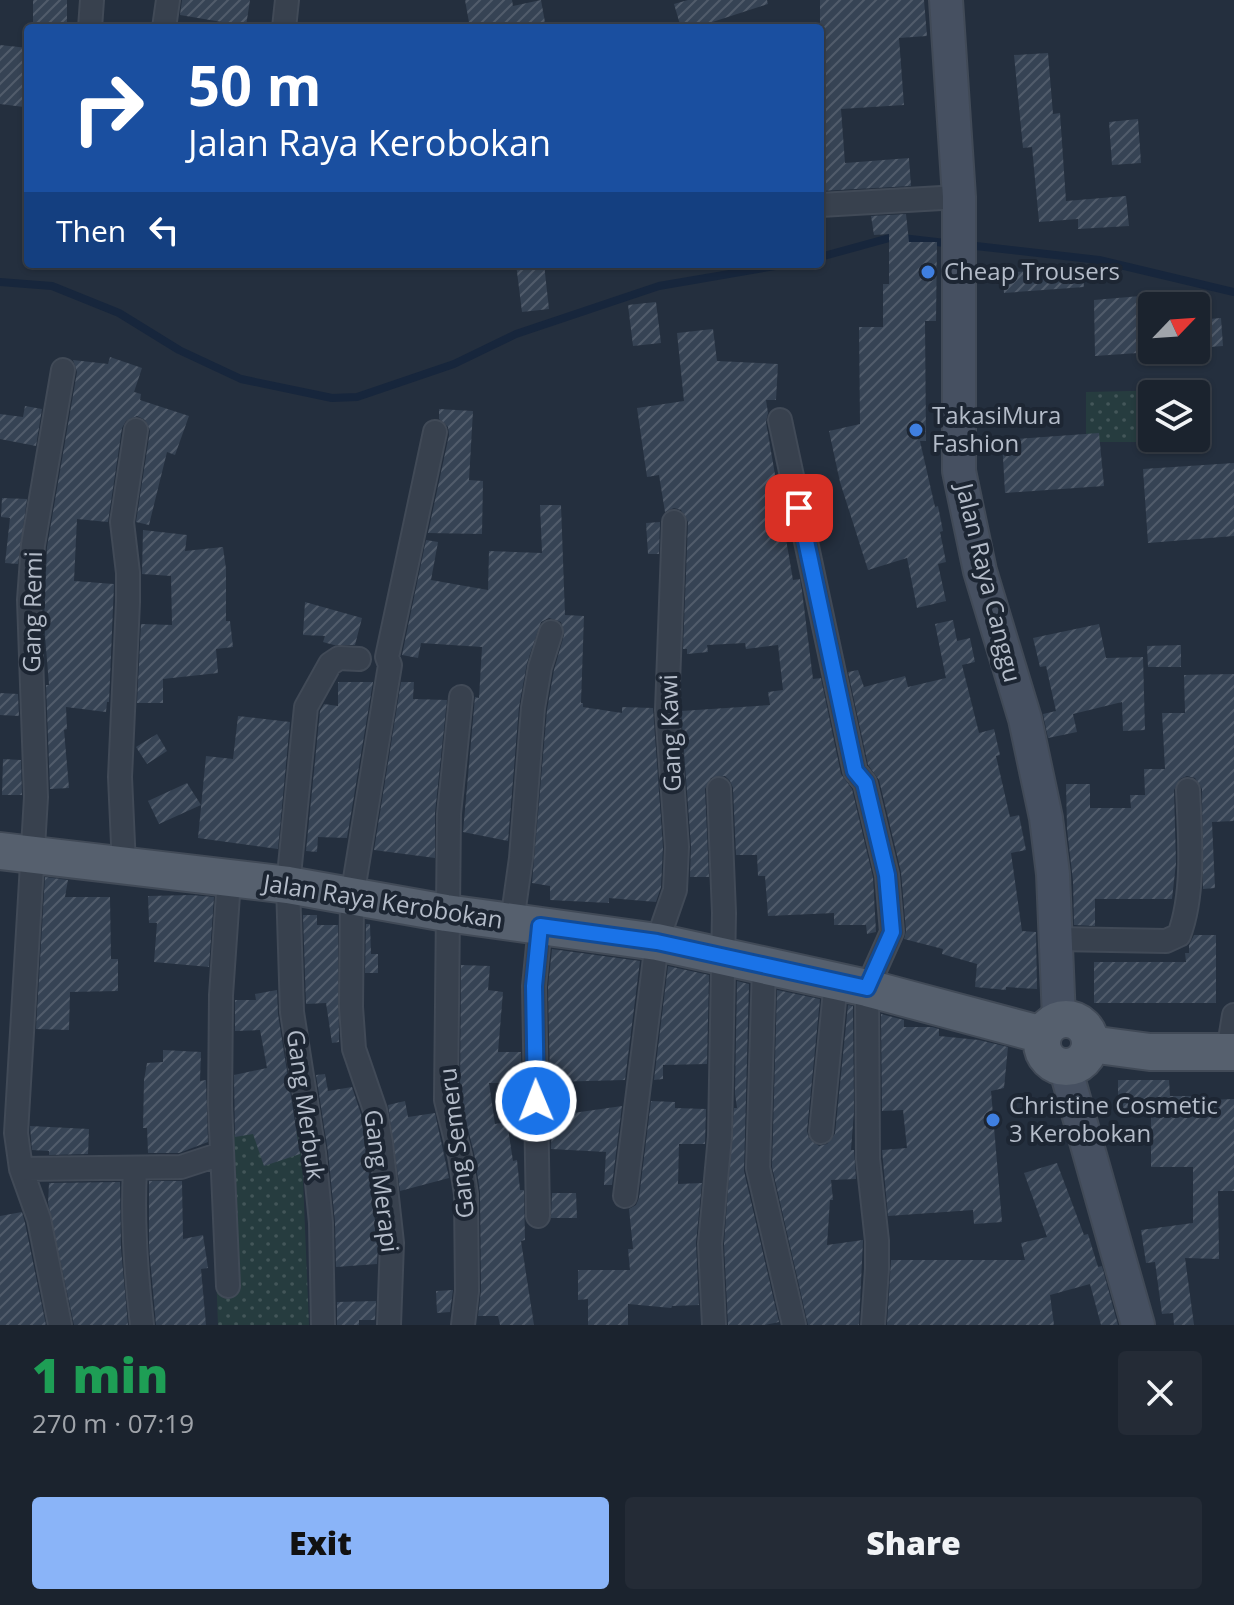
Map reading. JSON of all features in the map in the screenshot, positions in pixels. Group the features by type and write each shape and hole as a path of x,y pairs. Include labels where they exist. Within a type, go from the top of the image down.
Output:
{"main road":[{"name":"Jalan Raya Canggu","path":"946,0 959,197 959,471 980,571 1025,719 1046,818 1057,939 1051,1027"},
{"name":"Jalan Raya Kerobokan","path":"22,845 124,866 288,885 446,913 657,942 1051,1027"},
{"path":"1051,1027 1044,1052 1056,1065 1077,1055 1231,1052"},
{"path":"1077,1055 1138,1325"}],"street":[{"path":"90,24 92,0"},
{"path":"165,24 168,0"},
{"path":"284,24 287,0"},
{"path":"824,205 959,197"},
{"name":"Gang Remi","path":"60,1325 39,1219 21,1169 16,1133 22,845 36,797 29,600 33,545 63,370"},
{"path":"780,420 855,771 865,783 887,875 892,932 852,985 821,1132"},
{"path":"124,866 120,786 128,573 122,522 136,430"},
{"name":"Gang Merapi","path":"389,1325 392,1243 381,1143 375,1110 354,1049 351,1007 352,897 388,675 387,657 435,432"},
{"name":"Gang Kawi","path":"625,1196 657,942 675,890 677,847 667,700 674,522"},
{"path":"538,1216 534,986 521,858 535,700 540,667 551,632"},
{"name":"Gang Merbuk","path":"323,1325 321,1223 314,1153 292,1012 288,885 306,707 327,670 339,658 359,659"},
{"name":"Gang Semeru","path":"461,697 449,814 446,1100 466,1194 467,1291 463,1325"},
{"path":"714,1325 710,1244 720,1136 724,879 719,789"},
{"path":"1057,939 1166,941 1179,935 1187,903 1190,837 1188,790"},
{"path":"228,1286 221,1154 221,995 229,880"},
{"path":"764,966 758,1168 794,1325"},
{"path":"852,985 877,1241 873,1325"},
{"path":"1231,1052 1234,1015"},
{"path":"21,1169 135,1170 181,1167 221,1154"},
{"path":"135,1170 132,1212 142,1325"}],"green space":[{"path":"1138,391 1138,442 1086,442 1086,392"},
{"path":"301,1131 309,1325 218,1325 211,1136"}],"building":[{"path":"33,0 67,0 67,24 33,24"},
{"path":"182,0 250,0 246,24 180,15"},
{"path":"465,0 512,0 513,6 541,0 545,24 469,24"},
{"path":"688,0 767,0 768,4 706,24 680,24 674,4"},
{"path":"820,0 924,0 927,36 899,38 904,105 841,109 845,163 909,158 911,186 824,191 824,24 820,24"},
{"path":"0,45 24,48 24,107 0,104"},
{"path":"1048,53 1053,114 1060,113 1066,201 1126,196 1129,226 1078,229 1078,219 1039,222 1032,147 1023,148 1014,55"},
{"path":"1138,119 1141,163 1112,165 1109,122"},
{"path":"906,214 909,242 937,242 936,321 925,321 926,441 920,441 935,507 938,506 946,562 938,564 946,601 917,608 907,558 868,570 840,482 829,431 860,424 859,327 883,327 883,284 889,284 889,234 874,235 871,216"},
{"path":"1082,267 1084,287 1004,293 1002,273"},
{"path":"516,268 544,268 549,309 522,312"},
{"path":"1138,296 1138,353 1095,356 1094,300"},
{"path":"656,302 661,343 633,346 628,305"},
{"path":"1221,318 1223,346 1210,347 1210,319"},
{"path":"713,329 717,361 778,364 776,400 766,400 766,422 793,580 800,579 813,679 821,678 841,774 852,789 873,877 876,932 867,934 866,925 834,925 834,913 768,916 765,876 758,876 757,855 736,855 733,788 725,776 711,778 705,789 709,877 690,877 691,846 681,711 770,705 768,692 783,690 778,645 746,649 745,643 707,645 708,652 687,654 687,649 683,649 688,522 681,510 674,508 665,512 659,475 647,477 637,408 684,401 677,333"},
{"path":"110,357 142,368 134,392 141,394 140,400 189,416 175,455 167,452 149,525 136,522 150,431 145,420 137,416 126,421 122,428 108,522 77,519 74,581 114,584 109,702 106,712 66,707 67,729 64,730 69,788 50,789 46,685 49,685 44,623 47,547 77,372 73,360 108,364"},
{"path":"25,406 42,409 36,446 0,439 0,414 23,417"},
{"path":"439,409 473,411 469,480 483,481 482,534 428,533 449,435 448,427 439,419"},
{"path":"1099,433 1104,486 1005,493 1002,440"},
{"path":"1234,463 1234,536 1148,543 1143,469"},
{"path":"2,498 27,499 18,564 5,563 10,518 1,517"},
{"path":"540,505 561,505 565,615 584,616 583,707 622,713 622,707 653,708 663,847 661,887 656,902 609,898 609,903 550,900 550,886 532,883 547,710 564,635 561,622 549,618 541,622 527,663 519,707 508,841 463,832 482,647 421,643 418,658 402,655 426,540 438,542 431,580 488,590 489,551 542,553"},
{"path":"660,522 659,554 648,554 646,523"},
{"path":"143,530 187,535 185,551 223,547 226,569 226,621 230,621 233,647 216,649 218,673 163,679 163,703 137,703 141,624 172,625 171,576 142,574"},
{"path":"305,602 362,618 355,645 334,645 323,642 325,636 303,635"},
{"path":"953,620 957,641 970,638 975,662 962,665 979,733 994,729 1000,755 996,756 1010,817 1019,815 1026,850 1011,853 1022,931 1036,932 1037,989 975,987 977,964 942,954 943,949 904,939 901,872 879,780 868,765 848,672 858,670 864,687 905,676 908,687 946,678 935,624"},
{"path":"1099,624 1106,658 1143,657 1145,730 1123,731 1122,702 1073,714 1077,732 1048,738 1043,714 1056,711 1046,666 1040,667 1033,638"},
{"path":"1181,645 1181,667 1148,667 1147,646"},
{"path":"1234,674 1234,821 1212,822 1215,888 1203,889 1202,789 1195,778 1187,776 1180,779 1174,790 1176,863 1172,899 1095,899 1095,926 1074,925 1066,784 1090,784 1090,808 1131,808 1130,795 1145,795 1144,769 1165,769 1162,713 1185,713 1184,675"},
{"path":"338,682 373,682 347,838 318,837 317,852 306,851 320,711 324,704 338,706"},
{"path":"401,682 414,682 413,699 447,700 435,813 435,858 374,850"},
{"path":"0,693 18,694 19,716 0,715"},
{"path":"238,716 290,722 278,849 198,838 206,756 233,759"},
{"path":"157,734 167,751 147,764 136,747"},
{"path":"3,759 21,760 22,795 2,795"},
{"path":"187,783 201,805 159,824 148,801"},
{"path":"45,877 68,880 65,897 110,897 111,959 118,959 118,991 70,992 69,1030 36,1029"},
{"path":"148,896 214,897 209,967 154,962 157,923 149,923"},
{"path":"303,915 317,915 317,925 338,925 339,1042 332,1043 326,1003 306,1004"},
{"path":"366,924 370,924 371,954 378,954 378,973 365,973"},
{"path":"1194,935 1216,935 1216,1003 1094,1003 1094,962 1186,962 1185,953 1189,953"},
{"path":"552,949 640,961 625,1080 550,1082 548,987"},
{"path":"461,965 490,966 488,990 503,992 498,1052 521,1052 522,1083 489,1083 495,1124 507,1122 513,1161 517,1160 520,1190 524,1190 525,1240 521,1241 534,1325 500,1325 498,1316 478,1316 481,1291 480,1192 460,1098"},
{"path":"668,966 709,975 707,1064 663,1065 663,1079 654,1080"},
{"path":"737,981 749,984 744,1171 779,1322 765,1325 728,1325 724,1244 734,1108 737,1108"},
{"path":"277,990 300,1154 264,1166 253,1134 235,1137 234,1075 267,1068 260,1030 235,1031 235,1000 256,1000 255,994"},
{"path":"777,990 820,999 807,1131 809,1138 819,1146 827,1144 835,1134 848,1005 853,1006 854,1111 851,1150 854,1150 856,1179 831,1180 833,1200 830,1200 827,1245 863,1240 859,1325 808,1325 772,1167"},
{"path":"881,1014 904,1020 904,1027 932,1027 939,1029 939,1036 1008,1047 1004,1088 991,1091 1002,1222 974,1224 973,1210 888,1216 882,1150 907,1148 903,1110 882,1111"},
{"path":"163,1050 201,1052 200,1081 206,1080 208,1142 179,1153 148,1153 147,1128 143,1128 147,1063 163,1062"},
{"path":"325,1074 328,1091 352,1087 361,1114 378,1244 377,1264 336,1267 328,1152 316,1075"},
{"path":"1118,1080 1169,1080 1170,1096 1234,1099 1234,1191 1218,1191 1219,1259 1185,1258 1194,1325 1174,1325 1173,1313 1162,1314 1155,1262 1146,1263 1141,1230 1193,1223 1193,1167 1151,1167 1151,1115 1118,1115"},
{"path":"405,1101 408,1117 435,1113 449,1178 400,1191 388,1105"},
{"path":"651,1101 675,1102 675,1108 706,1109 705,1144 679,1144 678,1184 702,1183 696,1243 699,1305 671,1308 628,1304 628,1325 588,1325 588,1299 578,1300 578,1270 630,1270 628,1249 633,1249 629,1209 636,1205 639,1198"},
{"path":"622,1106 612,1185 604,1185 606,1152 551,1149 552,1116"},
{"path":"30,1126 89,1129 88,1154 49,1155 49,1151 32,1150"},
{"path":"1057,1163 1084,1235 1088,1234 1098,1267 1102,1266 1118,1325 1101,1325 1090,1284 1050,1295 1054,1325 887,1325 891,1260 1025,1260 1021,1243 1047,1237 1024,1173"},
{"path":"149,1181 182,1181 183,1239 203,1235 208,1268 201,1269 206,1325 156,1325 149,1247"},
{"path":"120,1182 121,1248 128,1325 74,1325 48,1203 49,1183"},
{"path":"552,1193 576,1193 577,1218 551,1218"},
{"path":"22,1212 46,1325 0,1325 0,1216"},
{"path":"453,1290 450,1312 437,1313 436,1291"},
{"path":"376,1301 375,1320 359,1320 359,1325 337,1325 337,1302"}],"waterway":[{"path":"824,256 893,237 954,244"},
{"path":"967,245 1099,260 1234,292"},
{"path":"0,282 52,286 119,313 179,350 241,379 332,398 357,397 454,364 516,334 659,286 764,268"}],"place":[{"name":"Cheap Trousers","path":"928,272"},
{"name":"TakasiMura Fashion","path":"916,430"},
{"name":"Christine Cosmetic 3 Kerobokan","path":"993,1120"}],"route":[{"path":"536,1101 534,986 540,926 657,942 867,988 892,932 887,875 865,783 855,771 799,508"}]}
